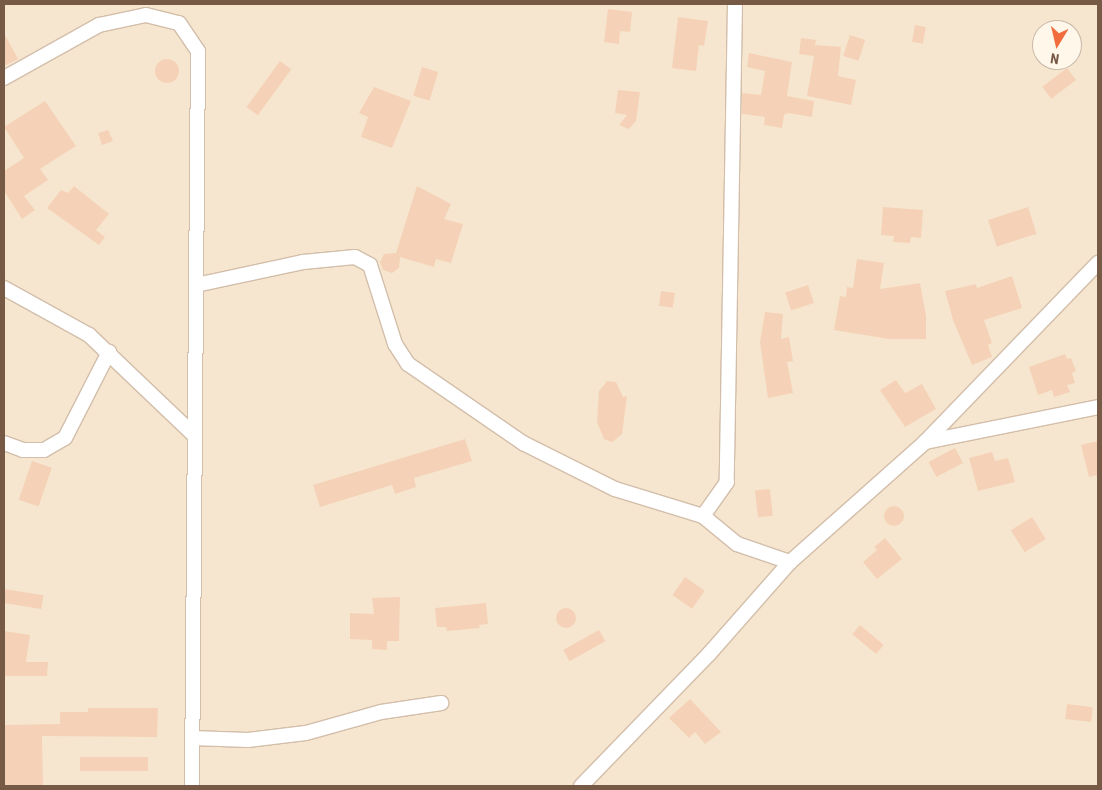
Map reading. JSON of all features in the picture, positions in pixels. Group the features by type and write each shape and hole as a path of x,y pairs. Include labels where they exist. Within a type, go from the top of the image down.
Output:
{"street":[{"path":"703,516 726,482 735,4"},
{"path":"4,78 99,25 146,15 179,23 198,51 192,786"},
{"path":"196,285 303,262 355,257 370,265 395,344 408,364 523,443 615,489 703,516 738,544 790,562"},
{"path":"581,786 709,654 790,562 925,442 1098,263"},
{"path":"4,288 89,335 194,435"},
{"path":"4,443 24,450 44,450 65,438 109,352"},
{"path":"925,442 1098,407"},
{"path":"192,738 248,740 306,733 381,712 441,703"}],"shaded area":[{"path":"4,4 1098,4 1098,786 4,786"}],"building":[{"path":"608,9 632,12 630,32 620,31 619,44 604,42"},
{"path":"678,17 708,21 704,46 699,45 696,71 672,68"},
{"path":"915,25 926,27 923,44 912,42"},
{"path":"4,33 18,59 4,66"},
{"path":"850,35 865,40 858,61 843,56"},
{"path":"801,38 816,40 815,45 841,47 838,76 856,80 851,105 807,96 814,56 799,54"},
{"path":"749,53 792,62 787,96 814,101 812,117 788,113 784,115 782,128 764,125 765,117 742,114 742,93 761,95 765,71 747,67"},
{"path":"167,59 175,63 179,71 175,79 167,83 159,79 155,71 159,63"},
{"path":"280,61 291,69 258,115 246,107"},
{"path":"422,67 438,72 429,101 413,96"},
{"path":"1064,70 1069,70 1076,80 1051,99 1042,87"},
{"path":"374,87 411,101 392,148 361,137 368,117 359,113"},
{"path":"618,90 640,92 636,121 629,129 619,125 627,115 615,113"},
{"path":"45,101 76,146 40,169 48,180 24,196 35,210 22,219 4,191 4,171 24,158 4,127"},
{"path":"108,130 113,141 102,145 98,133"},
{"path":"74,186 109,214 96,230 105,237 99,245 47,208 61,190 68,193"},
{"path":"417,186 451,204 444,219 463,224 451,263 436,259 434,267 400,257 399,268 392,273 383,270 380,262 384,254 396,253"},
{"path":"883,207 923,210 921,238 911,237 910,243 893,242 894,236 881,235"},
{"path":"1028,207 1037,234 997,247 988,220"},
{"path":"857,259 884,263 880,289 920,283 926,316 926,339 889,339 834,330 840,296 846,297 847,287 853,288"},
{"path":"1012,276 1022,308 984,320 992,343 988,345 992,357 972,365 953,320 945,291 976,284 977,288"},
{"path":"808,285 814,303 791,310 785,292"},
{"path":"661,291 675,293 673,308 659,306"},
{"path":"765,312 783,314 781,339 789,337 793,361 787,362 793,393 768,398 760,342"},
{"path":"1065,354 1067,359 1071,358 1076,371 1072,373 1075,383 1067,385 1070,392 1054,397 1052,390 1038,395 1029,367"},
{"path":"896,380 905,393 922,384 936,409 905,427 880,390"},
{"path":"607,381 616,382 623,397 627,396 622,434 612,442 604,439 597,422 599,391"},
{"path":"465,439 472,461 414,478 416,487 395,494 392,485 320,507 313,485"},
{"path":"1098,441 1098,475 1089,477 1081,445"},
{"path":"955,448 963,463 936,477 929,462"},
{"path":"992,452 995,461 1008,458 1015,482 978,491 969,458"},
{"path":"32,461 52,468 39,507 19,500"},
{"path":"770,489 773,516 758,517 755,491"},
{"path":"894,506 901,509 904,516 901,523 894,526 887,523 884,516 887,509"},
{"path":"1032,517 1046,539 1025,552 1011,530"},
{"path":"885,538 902,559 877,579 863,562 877,550 874,547"},
{"path":"685,577 705,591 692,609 672,595"},
{"path":"4,589 44,595 41,609 4,603"},
{"path":"400,597 399,641 387,641 387,650 372,649 372,640 350,639 350,613 374,614 372,598"},
{"path":"486,603 488,624 479,625 480,628 447,631 446,627 437,627 435,608"},
{"path":"566,608 573,611 576,618 573,625 566,628 559,625 556,618 559,611"},
{"path":"860,625 884,645 876,654 852,634"},
{"path":"599,630 605,641 569,661 563,650"},
{"path":"4,631 30,635 26,662 48,662 47,676 4,676"},
{"path":"690,699 721,732 705,744 695,732 689,738 669,718"},
{"path":"1067,704 1093,707 1091,722 1065,719"},
{"path":"88,708 158,708 157,737 42,736 43,786 4,786 4,725 60,724 60,712 88,712"},
{"path":"80,757 148,757 148,771 80,771"}]}
